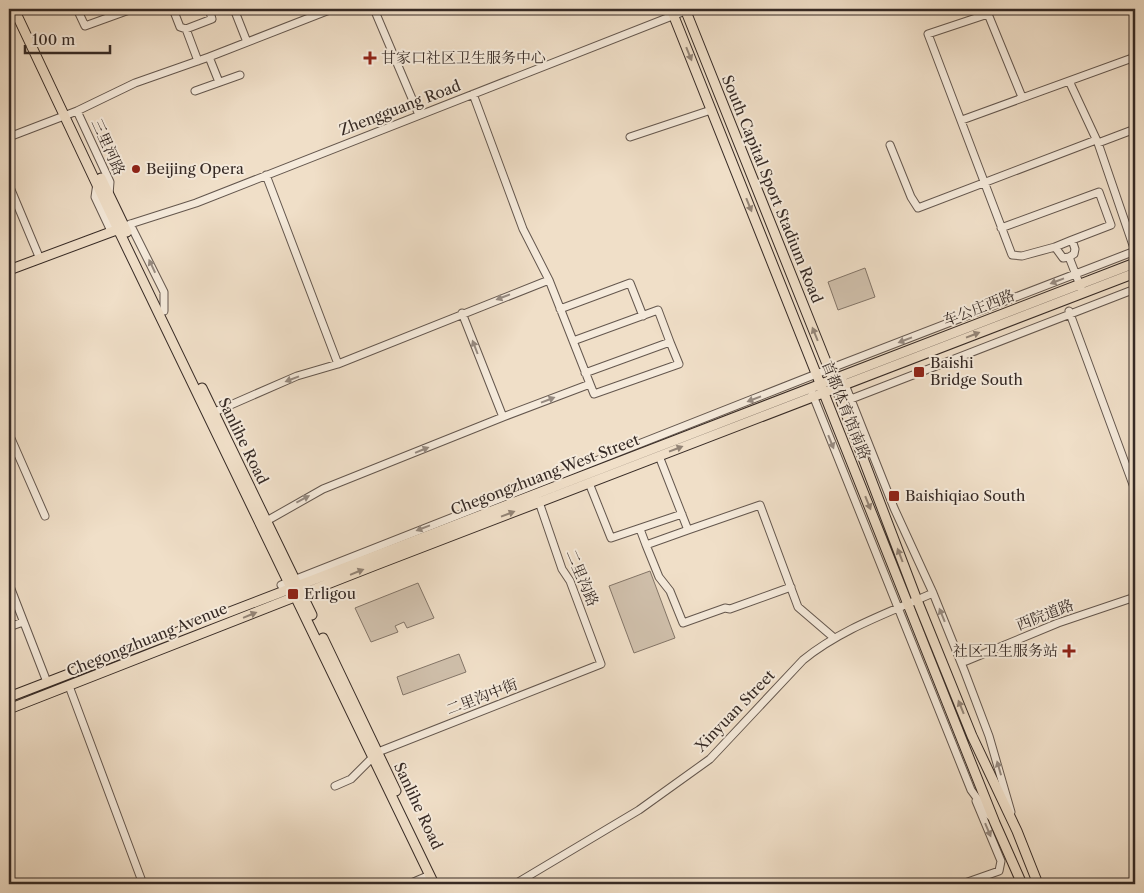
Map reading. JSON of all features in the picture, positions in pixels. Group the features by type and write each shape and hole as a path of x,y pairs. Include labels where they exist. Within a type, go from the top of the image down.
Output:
{"main road":[{"name":"South Capital Sport Stadium Road","path":"687,9 829,369 839,382"},
{"name":"Sanlihe Road","path":"15,10 70,114 109,195 121,228 214,412"},
{"name":"首都体育馆南路","path":"672,12 817,374 912,602 1017,831 1038,884"},
{"name":"Sanlihe Road","path":"70,114 97,183 214,412 293,587 441,884"},
{"path":"9,270 121,228"},
{"path":"1081,289 1135,263"},
{"path":"811,392 1081,289 1135,273"},
{"name":"首都体育馆南路","path":"839,382 912,602 995,822 1022,884"},
{"name":"Chegongzhuang West Street","path":"293,587 539,502 659,456 811,392"},
{"name":"Chegongzhuang West Street","path":"293,587 811,392"},
{"path":"373,548 393,549"},
{"name":"Chegongzhuang Avenue","path":"9,697 293,587"},
{"name":"Chegongzhuang Avenue","path":"9,709 69,686 293,587"},
{"name":"Sanlihe Road","path":"375,754 434,884"}],"street":[{"path":"77,9 85,26 132,9"},
{"path":"173,9 180,27 186,29 212,19 209,9"},
{"path":"234,9 246,42"},
{"path":"9,137 70,114 135,83 198,61 332,9"},
{"path":"374,9 419,115"},
{"name":"Zhengguang Road","path":"121,228 196,204 473,94 672,12 687,9"},
{"path":"1001,228 1099,192 1111,225 1056,247 1022,256 1012,255 1001,228 984,184 962,120 928,34 988,14 1022,97"},
{"path":"186,29 198,61"},
{"path":"208,57 219,82"},
{"path":"962,120 1059,84 1070,83 1135,57"},
{"path":"195,91 240,75"},
{"path":"293,587 373,548 1135,251 1097,141 1070,83"},
{"path":"473,94 523,229 549,280 585,373 594,394 679,364 658,310 573,341"},
{"path":"630,137 711,110"},
{"path":"890,145 911,197 918,208 1097,141 1135,129"},
{"path":"266,175 338,364"},
{"path":"9,184 40,259"},
{"path":"1056,247 1059,255 1063,258 1068,257 1074,254 1076,249 1072,240"},
{"path":"1068,257 1081,289"},
{"path":"214,412 297,376 338,364 462,313 549,280"},
{"path":"560,309 630,283 643,316"},
{"path":"851,399 1135,289"},
{"path":"462,313 502,417"},
{"path":"1069,313 1135,490"},
{"path":"585,373 670,342"},
{"name":"首都体育馆南路","path":"839,382 851,399 894,508 933,593 989,736 1017,831"},
{"path":"264,523 323,489 590,384"},
{"name":"首都体育馆南路","path":"811,392 971,790 995,822"},
{"path":"9,434 45,516"},
{"path":"659,456 688,530"},
{"path":"589,483 612,538 682,514"},
{"name":"二里沟路","path":"539,502 562,569 570,581 601,664"},
{"path":"646,545 760,505 798,606 833,637"},
{"path":"640,529 659,577 670,590 683,623 725,608 730,609 791,587"},
{"path":"9,584 47,682"},
{"name":"Xinyuan Street","path":"515,884 635,813 710,759 803,660 833,637 933,593"},
{"name":"西院道路","path":"966,661 1058,623 1135,597"},
{"path":"9,627 23,622"},
{"name":"二里沟中街","path":"375,754 601,664"},
{"path":"69,686 143,884"},
{"path":"336,786 351,779 375,754"},
{"path":"962,884 998,871 1001,861 971,790"},
{"path":"409,884 430,875"}],"shaded area":[{"path":"865,268 875,297 838,310 828,282"},
{"path":"650,571 675,638 634,653 609,586"},
{"path":"418,583 434,618 407,628 404,622 395,626 398,632 371,642 355,608"},
{"path":"459,654 466,672 403,695 397,677"}],"place":[{"name":"甘家口社区卫生服务中心","path":"370,58"},
{"name":"Beijing Opera","path":"136,169"},
{"name":"Baishi Bridge South","path":"919,372"},
{"name":"Baishiqiao South","path":"894,496"},
{"name":"Erligou","path":"293,594"},
{"name":"社区卫生服务站","path":"1069,651"}]}
